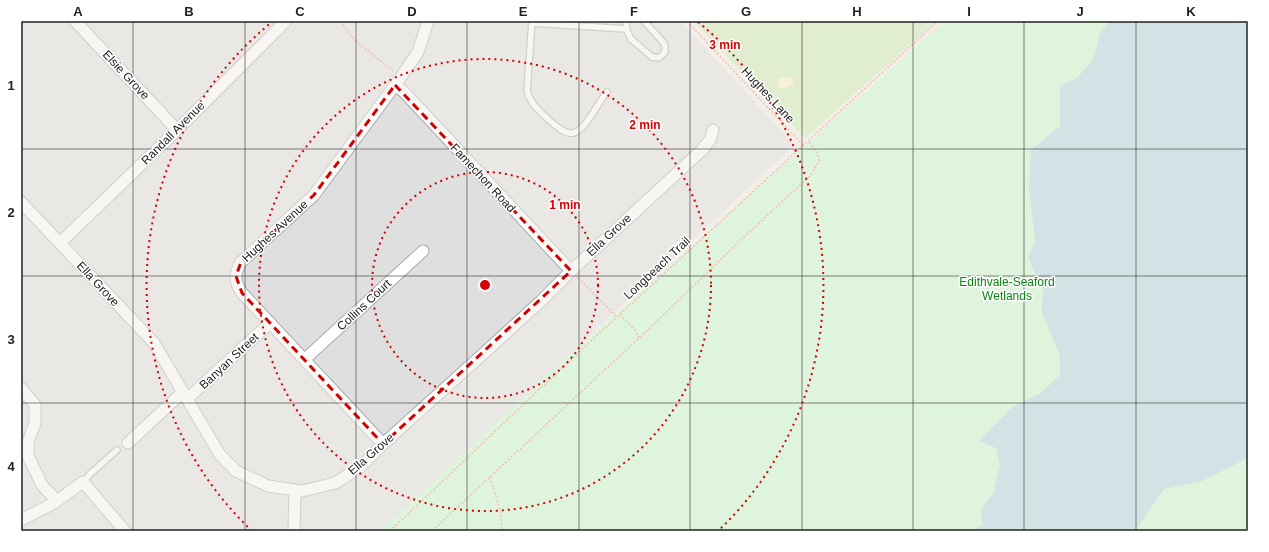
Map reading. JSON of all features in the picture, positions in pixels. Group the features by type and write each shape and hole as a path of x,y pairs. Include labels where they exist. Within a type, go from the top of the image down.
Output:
{"street":[{"name":"Elsie Grove","path":"75,21 177,130"},
{"name":"Randall Avenue","path":"60,243 177,130 286,21"},
{"name":"Hughes Avenue","path":"383,444 242,293 237,284 236,276 237,269 241,262 314,195 418,52 428,21"},
{"name":"Famechon Road","path":"398,81 404,92 571,271"},
{"name":"Ella Grove","path":"21,202 154,343 220,455 236,471 268,486 302,491 335,483 358,468 541,301 571,271 702,150 710,140 712,130"},
{"name":"Collins Court","path":"305,359 423,251"},
{"name":"Banyan Street","path":"128,443 270,323"},
{"path":"21,388 35,405 35,423 28,442 28,456 42,485 57,501"},
{"path":"21,520 57,501 84,482 125,531"},
{"path":"294,530 295,490"}],"lane":[{"path":"626,21 626,29 633,41 652,57 659,58 664,52 664,44 644,21"},
{"path":"607,92 587,121 574,133 560,129 545,116 532,101 527,92 532,22 626,29"},
{"path":"84,482 90,474 117,450"}],"path":[{"path":"341,21 350,35 398,81"},
{"name":"Hughes Lane","path":"687,21 804,145"},
{"name":"Longbeach Trail","path":"390,531 559,370 938,21"},
{"path":"432,531 811,175 819,161 817,152 808,141"},
{"path":"571,271 617,317"},
{"path":"620,315 636,331 639,338"},
{"path":"490,476 501,513 502,531"}],"highlighted area":[{"path":"395,85 571,271 383,444 242,293 236,276 241,262 314,195"}],"shaded area":[{"path":"21,21 680,21 794,145 380,531 21,531"}],"green space":[{"path":"694,21 937,21 805,138"},
{"name":"Edithvale-Seaford Wetlands","path":"945,21 1248,21 1248,531 380,531 548,374"}],"sand":[{"path":"779,78 792,78 794,81 793,85 780,88 777,82"}],"water":[{"path":"1110,21 1248,21 1248,458 1202,481 1164,489 1135,531 969,531 982,525 981,509 993,494 1000,466 996,448 979,441 1011,408 1042,392 1060,375 1060,356 1041,310 1044,291 1028,257 1035,241 1029,188 1031,150 1060,126 1060,86 1077,78 1094,58 1100,33"}]}
